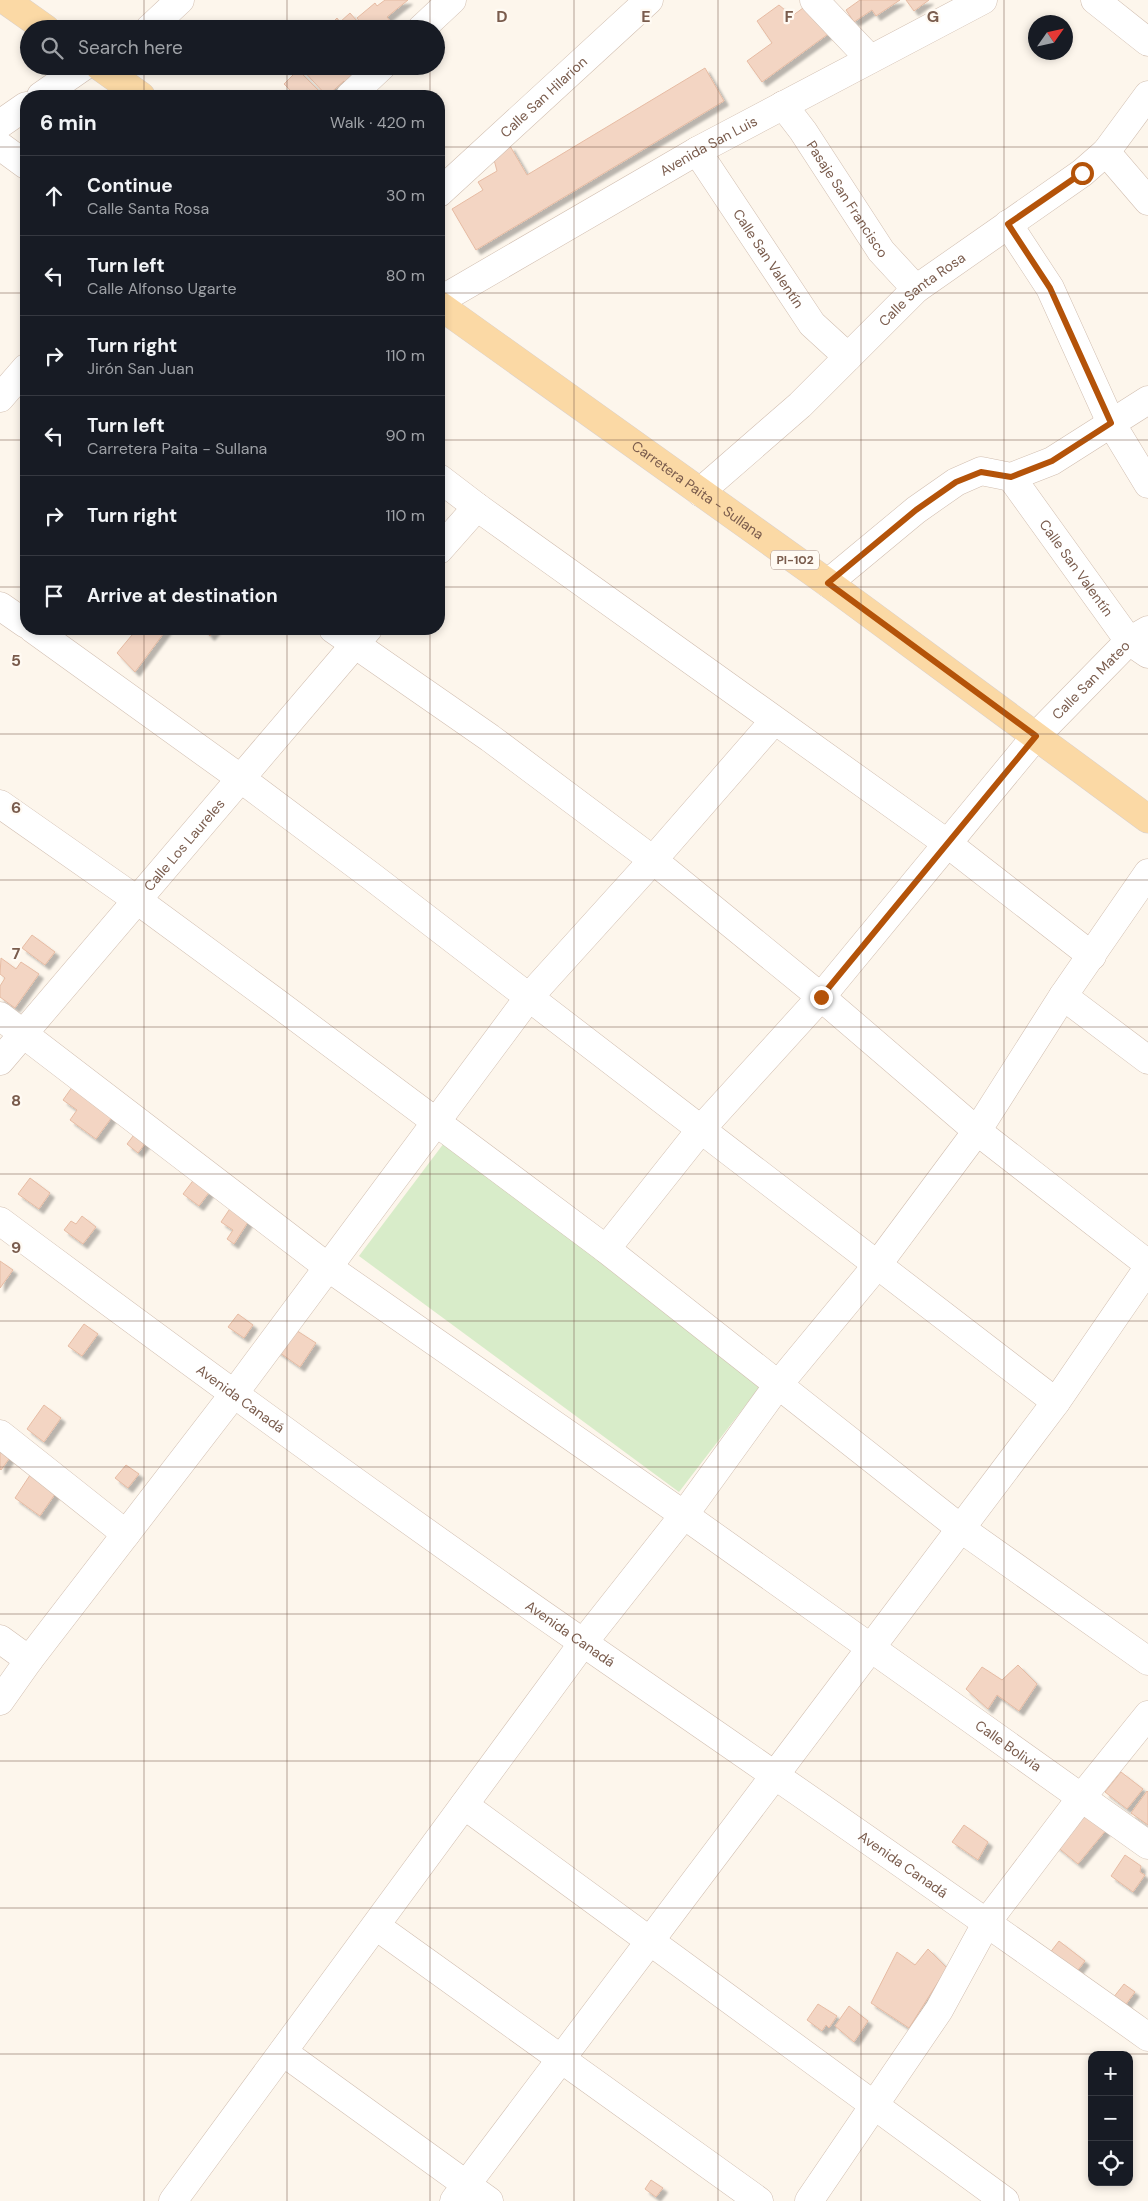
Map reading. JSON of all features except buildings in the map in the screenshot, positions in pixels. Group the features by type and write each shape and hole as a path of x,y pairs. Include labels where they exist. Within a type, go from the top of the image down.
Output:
{"main road":[{"path":"5,0 33,20"},
{"path":"111,75 132,90"},
{"name":"Carretera Paita - Sullana","path":"445,307 828,583 1148,819"}],"street":[{"path":"159,20 180,0"},
{"path":"431,20 452,0"},
{"name":"Calle San Hilarion","path":"445,187 649,0"},
{"path":"814,0 870,59"},
{"name":"Avenida San Luis","path":"445,299 697,151 983,0"},
{"path":"1095,0 1148,42"},
{"path":"53,90 83,75"},
{"path":"356,90 372,75"},
{"name":"Calle Santa Rosa","path":"700,492 800,405 916,289 1082,173 1106,152 1148,95"},
{"name":"Pasaje San Francisco","path":"783,105 803,131 881,251 916,289"},
{"path":"0,124 20,110"},
{"path":"0,146 20,161"},
{"name":"Calle San Valentín","path":"697,151 812,324 848,357"},
{"path":"1106,152 1148,201"},
{"path":"1008,224 1050,288 1111,423 1148,484"},
{"path":"828,583 916,510 956,482 981,472 1011,477 1052,461 1148,400"},
{"name":"Calle San Valentín","path":"1011,477 1142,641"},
{"path":"445,483 774,721 948,844 1092,956"},
{"path":"445,543 477,507"},
{"path":"0,606 20,620"},
{"path":"41,635 240,778 702,1128 1056,1402"},
{"name":"Calle Los Laureles","path":"0,1061 240,778 350,635"},
{"path":"352,635 653,860 821,997 977,1131 1148,1264"},
{"name":"Calle San Mateo","path":"606,1249 702,1128 821,997 1036,736 1142,641"},
{"path":"0,1701 29,1660 234,1395 529,997 653,860 774,721"},
{"path":"0,804 137,900 606,1249 960,1528 1148,1661"},
{"path":"173,2201 583,1643 684,1515 778,1385 878,1264 977,1131 1063,996 1148,873"},
{"path":"1063,996 1148,1060"},
{"name":"Calle Bolivia","path":"0,1016 328,1268 684,1515 1148,1845"},
{"name":"Avenida Canadá","path":"0,1221 234,1395 583,1643 987,1922 1148,2037"},
{"path":"460,2193 870,1646 1056,1402 1148,1268"},
{"path":"0,1434 126,1534"},
{"path":"0,1638 29,1660"},
{"path":"809,2201 939,2010 987,1922 1081,1798 1148,1715"},
{"path":"464,1805 1005,2201"},
{"path":"376,1926 760,2201"},
{"path":"282,2052 460,2193 489,2201"}],"green space":[{"path":"444,1143 765,1380 679,1492 359,1256"}],"route":[{"path":"821,997 1036,736 828,583 916,510 956,482 981,472 1011,477 1052,461 1111,423 1050,288 1008,224 1082,173"}]}
